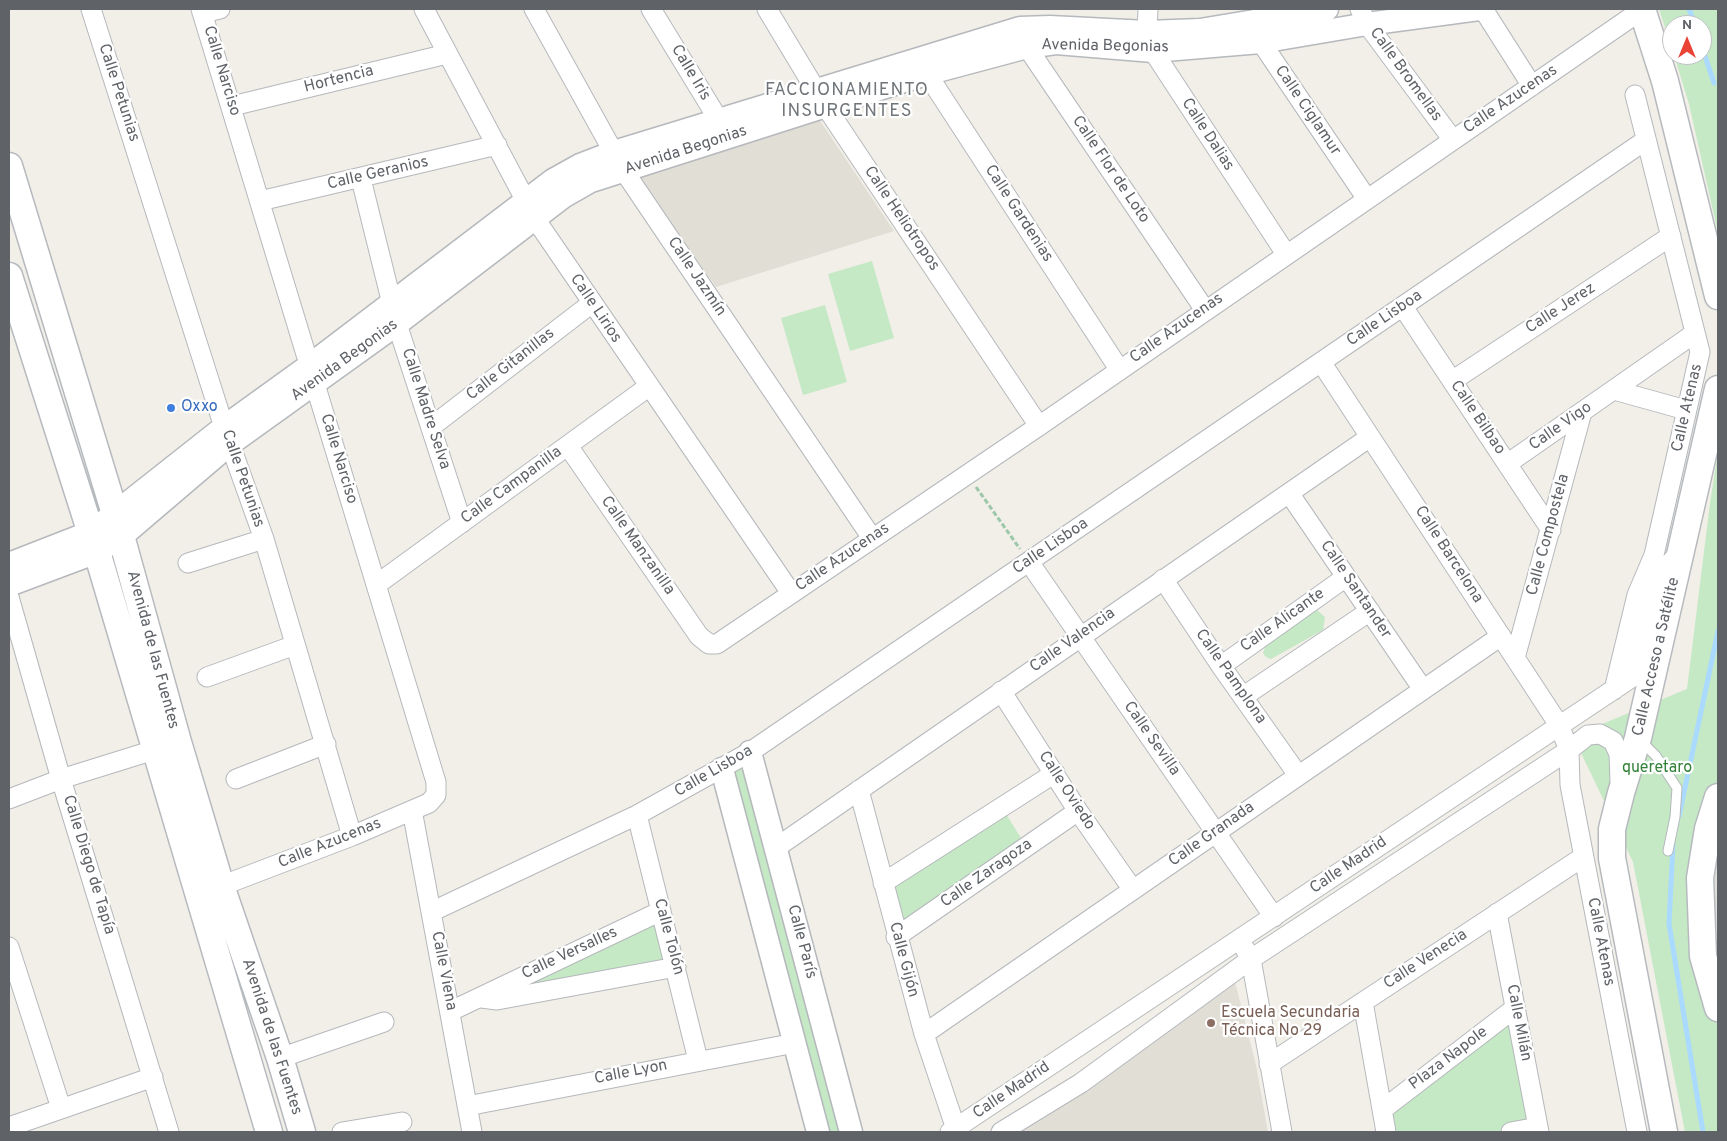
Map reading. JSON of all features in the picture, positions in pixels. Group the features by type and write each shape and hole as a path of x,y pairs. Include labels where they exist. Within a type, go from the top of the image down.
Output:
{"main road":[{"path":"1642,9 1665,81 1718,296"},
{"name":"Avenida de las Fuentes","path":"9,166 118,526 166,746 269,1132"},
{"name":"Avenida de las Fuentes","path":"9,276 94,542 166,746 221,886 280,1058 302,1132"},
{"name":"Calle Acceso a Satélite","path":"1664,1132 1612,858 1612,829 1638,738 1718,389"},
{"path":"1718,797 1708,829 1700,878 1703,956 1718,1008"}],"street":[{"name":"Calle Petunias","path":"91,9 227,436 264,540 352,836"},
{"name":"Calle Lirios","path":"424,9 531,210 648,387 791,593"},
{"name":"Calle Jazmín","path":"534,9 619,161 872,538"},
{"name":"Calle Iris","path":"651,9 724,129"},
{"name":"Calle Heliotropos","path":"767,9 821,99 1039,426"},
{"path":"1148,9 1150,41"},
{"name":"Avenida Begonias","path":"1150,41 1200,30 1327,9"},
{"name":"Avenida Begonias","path":"9,585 94,542 118,526 227,436 394,314 531,210 553,180 573,168 619,161 922,66 1024,37 1050,26 1150,41 1261,42 1364,16 1481,9"},
{"path":"1481,9 1532,86"},
{"name":"Calle Azucenas","path":"709,644 717,644 725,640 791,593 1039,426 1642,9"},
{"name":"Calle Narciso","path":"208,10 232,106 436,782 436,794"},
{"name":"Calle Bromellas","path":"1364,16 1453,140"},
{"name":"Calle Ciglamur","path":"1252,22 1261,42 1367,199"},
{"name":"Calle Flor de Loto","path":"1024,37 1205,310"},
{"name":"Calle Dalias","path":"1150,41 1286,254"},
{"name":"Hortencia","path":"232,106 447,54"},
{"name":"Calle Gardenias","path":"922,66 1119,369"},
{"name":"Calle Atenas","path":"1614,690 1637,595 1654,555 1700,352 1635,95"},
{"name":"Calle Lisboa","path":"431,912 637,815 750,752 1646,140"},
{"name":"Calle Geranios","path":"260,201 361,179 497,145"},
{"name":"Calle Madre Selva","path":"361,179 394,314 462,523"},
{"name":"Calle Jerez","path":"1452,381 1671,236"},
{"name":"Calle Gitanillas","path":"431,427 592,303"},
{"name":"Calle Bilbao","path":"1403,307 1551,530"},
{"name":"Calle Vigo","path":"1508,464 1695,333"},
{"name":"Calle Barcelona","path":"1321,362 1559,725 1569,750"},
{"name":"Calle Campanilla","path":"376,585 648,387"},
{"path":"1614,390 1686,410"},
{"name":"Calle Compostela","path":"1515,658 1582,412"},
{"name":"Calle Valencia","path":"776,847 1370,437"},
{"name":"Calle Manzanilla","path":"568,446 699,636 709,644"},
{"name":"Calle Santander","path":"1289,493 1422,688"},
{"path":"188,563 264,540"},
{"name":"Avenida Begonias","path":"9,564 94,542"},
{"name":"Calle Madrid","path":"954,1131 1634,676 1655,585 1660,574 1682,550"},
{"name":"Calle Sevilla","path":"1029,562 1274,917"},
{"name":"Calle Alicante","path":"1221,666 1346,577"},
{"name":"Calle Pamplona","path":"1163,579 1221,666 1298,775"},
{"name":"Calle Diego de Tapía","path":"9,597 61,779 169,1132"},
{"path":"1244,696 1370,611"},
{"name":"Calle Granada","path":"924,1034 1422,688 1500,636"},
{"path":"207,677 295,645"},
{"name":"Calle Oviedo","path":"1002,691 1078,811 1133,890"},
{"name":"Calle Madrid","path":"1001,1132 1081,1083 1251,959 1588,736 1600,734 1613,741 1619,754 1621,793"},
{"path":"236,780 326,744"},
{"path":"9,798 61,779 166,746"},
{"name":"Calle Atenas","path":"1569,750 1570,784 1637,1132"},
{"name":"Calle París","path":"750,752 851,1132"},
{"name":"Calle París","path":"722,769 818,1132"},
{"path":"883,883 1055,773"},
{"name":"Calle Gijón","path":"859,790 896,937 954,1131"},
{"name":"Calle Azucenas","path":"221,886 352,836 429,803 436,794"},
{"name":"Calle Viena","path":"412,810 451,1010 472,1132"},
{"name":"Calle Zaragoza","path":"896,937 1078,811"},
{"name":"Calle Tolón","path":"637,815 698,1060"},
{"name":"Calle Venecia","path":"1269,1064 1584,856"},
{"name":"Calle Versalles","path":"451,1010 661,911"},
{"name":"Calle Milán","path":"1497,914 1538,1130"},
{"path":"1240,939 1251,959 1282,1132"},
{"path":"9,947 61,1108"},
{"name":"Calle Versalles","path":"478,997 497,1000 676,967"},
{"path":"1363,1002 1386,1132"},
{"name":"Plaza Napole","path":"1382,1110 1515,1008"},
{"path":"280,1058 384,1022"},
{"name":"Calle Lyon","path":"467,1106 698,1060 795,1043"},
{"path":"9,1126 153,1077"},
{"path":"342,1132 402,1122"},
{"path":"1511,1132 1538,1130"}],"lane":[{"path":"1638,738 1656,756 1676,788 1675,817 1668,852"}],"path":[{"path":"968,474 1029,562"}],"shaded area":[{"path":"817,116 894,231 716,287 637,175"},
{"path":"1718,822 1718,936 1706,867"},
{"name":"Escuela Secundaria Técnica No 29","path":"1235,982 1256,1065 1268,1132 1015,1132"}],"green space":[{"path":"1659,9 1718,9 1718,233 1689,104 1677,65 1712,65 1712,15 1662,15 1662,18"},
{"path":"872,261 894,338 850,351 828,274"},
{"path":"825,305 847,382 803,395 781,318"},
{"name":"queretaro","path":"1718,452 1718,810 1701,908 1718,996 1718,1132 1685,1132 1633,862 1573,736 1687,689"},
{"path":"1317,610 1325,617 1323,630 1271,659 1266,657 1263,653 1265,647 1308,611"},
{"path":"750,752 847,1132 818,1132 722,769"},
{"path":"1006,814 1026,846 897,935 884,885"},
{"path":"658,917 670,961 498,993"},
{"path":"1515,1008 1538,1127 1511,1132 1386,1132 1382,1110"}],"waterway":[{"path":"1689,9 1691,15"},
{"path":"1708,65 1714,83"},
{"path":"1679,816 1718,631"},
{"path":"1673,844 1669,924 1703,1132"}],"place":[{"name":"Oxxo","path":"171,408"},
{"name":"Escuela Secundaria Técnica No 29","path":"1211,1023"}],"district":[{"name":"FACCIONAMIENTO INSURGENTES","path":"847,101"}]}
